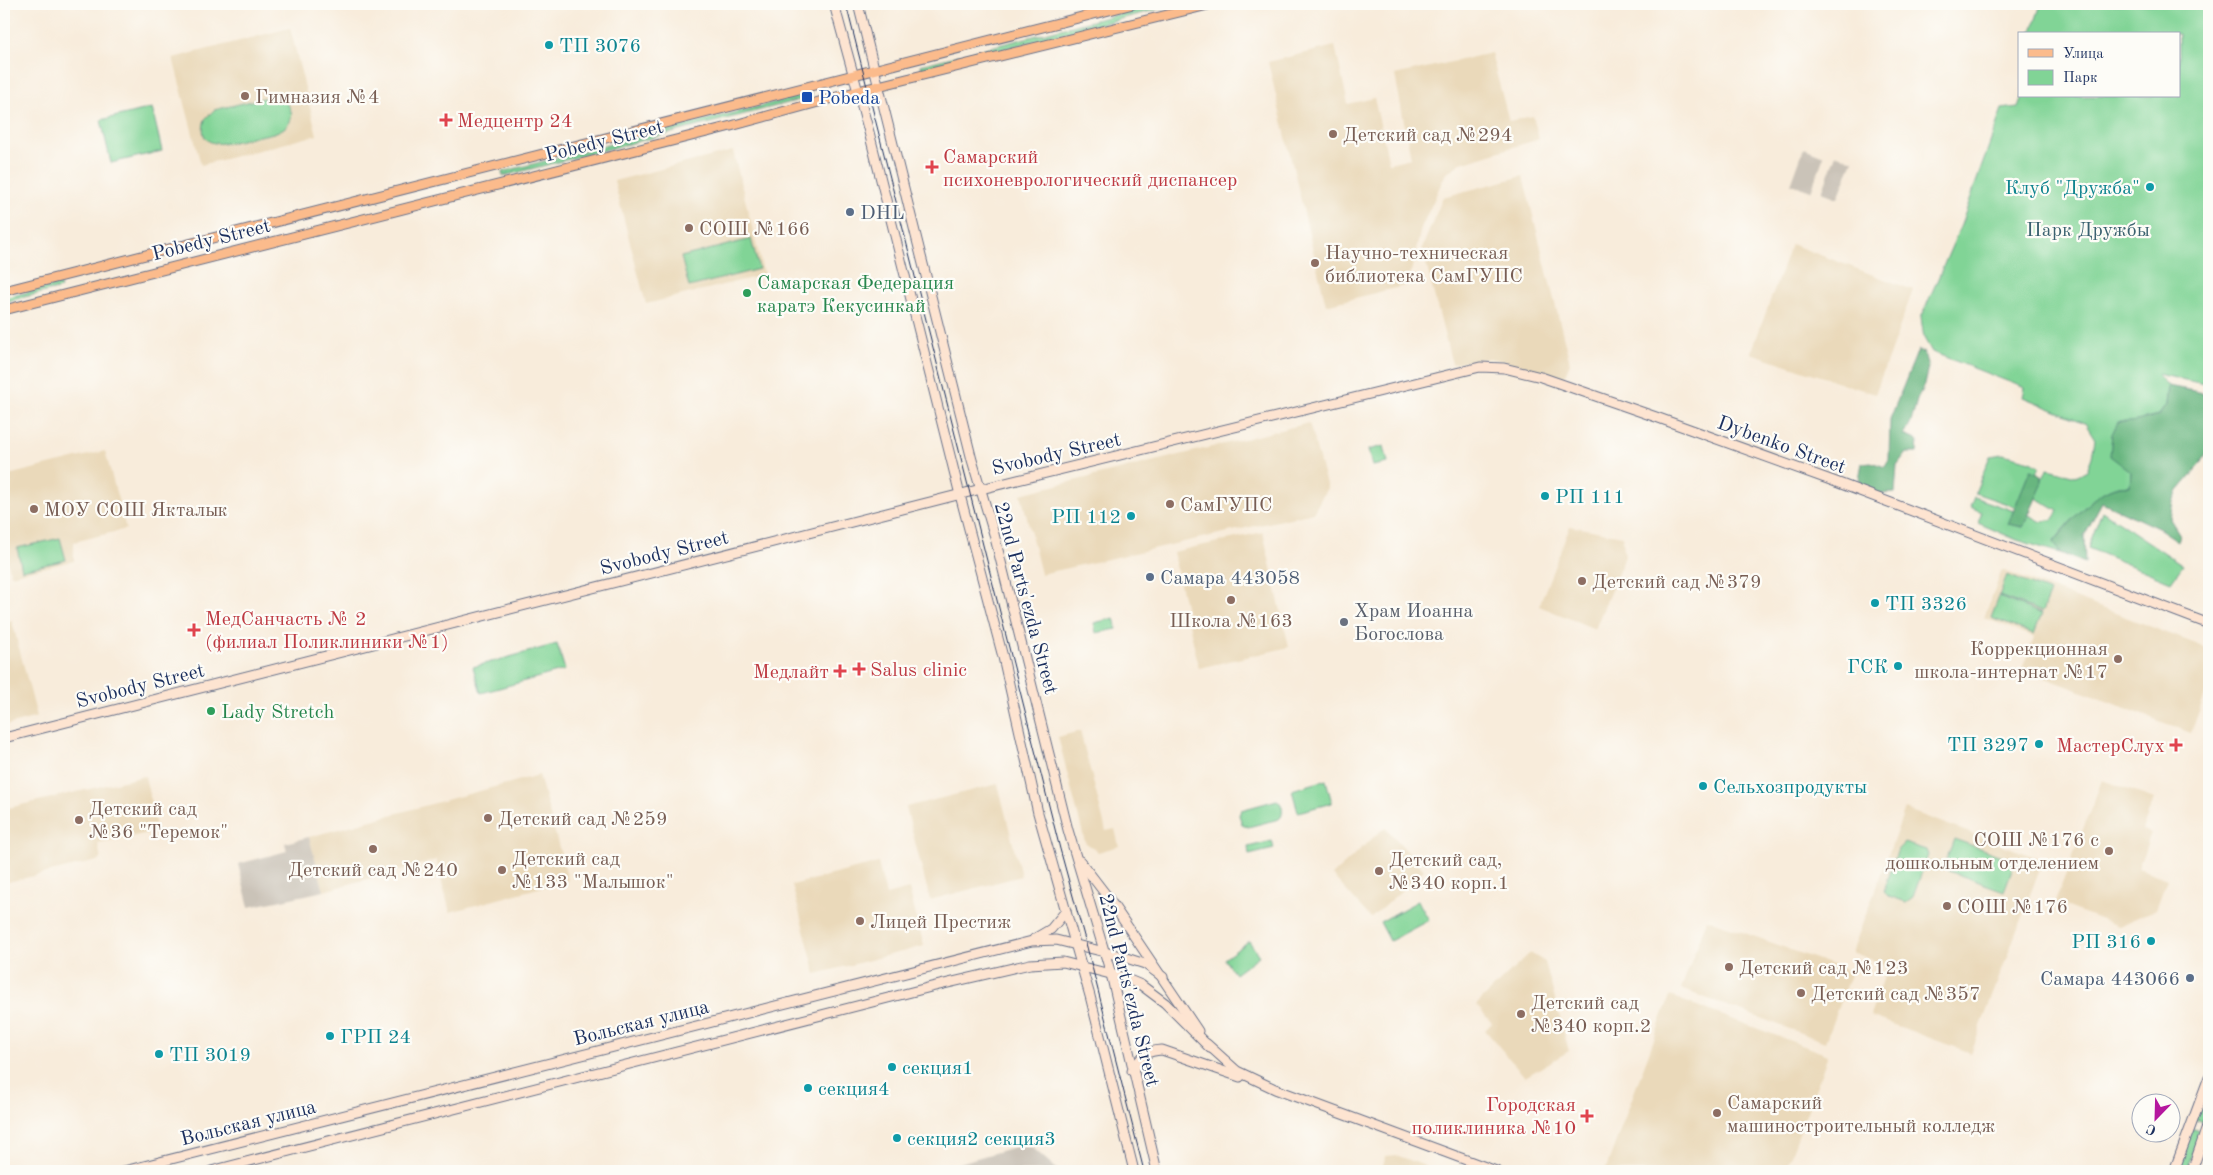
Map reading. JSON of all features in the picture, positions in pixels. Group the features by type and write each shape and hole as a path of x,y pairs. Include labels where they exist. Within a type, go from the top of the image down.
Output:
{"main road":[{"name":"22nd Parts'ezda Street","path":"834,4 852,76 869,132 1003,657 1038,814 1082,967 1134,1171"},
{"name":"22nd Parts'ezda Street","path":"858,4 1068,830 1111,974 1132,1071 1157,1171"},
{"name":"Pobedy Street","path":"4,291 1133,4"},
{"name":"Pobedy Street","path":"4,310 928,74 1212,4"},
{"path":"922,58 915,64 915,69 918,73 928,74"},
{"path":"808,87 818,90 820,94 820,98 813,104"},
{"path":"487,167 492,185"},
{"path":"78,271 82,289"},
{"name":"Dybenko Street","path":"1333,404 1480,367 1504,368 1541,377 1828,479 2209,624"},
{"name":"Svobody Street","path":"4,738 960,494 1333,404"},
{"path":"1077,857 1107,896 1210,1048 1237,1071 1275,1090"},
{"path":"1032,941 1051,929 1066,910"},
{"name":"Вольская улица","path":"124,1171 1032,941 1056,940 1075,944 1145,964 1163,977"},
{"name":"Вольская улица","path":"211,1171 931,987 1030,964 1064,962 1129,979 1152,992 1210,1048"},
{"path":"1132,1071 1141,1057 1149,1050 1162,1050 1496,1171"},
{"path":"2174,1171 2209,1077"},
{"path":"2192,1124 2208,1124 2192,1171"}],"shaded area":[{"name":"Гимназия №4","path":"290,28 317,135 201,165 173,58"},
{"path":"1335,46 1348,104 1374,98 1389,163 1411,158 1395,75 1491,53 1509,121 1533,116 1539,139 1461,163 1446,173 1421,228 1408,285 1326,305 1268,62"},
{"path":"1804,148 1824,156 1811,191 1791,184"},
{"name":"СОШ №166","path":"733,151 764,275 646,304 614,181"},
{"path":"1836,154 1853,160 1838,198 1822,192"},
{"path":"1523,176 1570,363 1563,380 1508,362 1489,358 1452,364 1422,248 1443,197"},
{"path":"1791,244 1913,290 1875,394 1751,353"},
{"name":"СамГУПС","path":"1309,423 1327,488 1313,513 1041,574 1021,494"},
{"path":"105,451 126,529 74,542 74,561 11,575 4,550 4,476"},
{"name":"Детский сад №379","path":"1570,526 1622,536 1625,556 1595,629 1539,606"},
{"name":"Школа №163","path":"1263,532 1289,647 1199,668 1173,552"},
{"name":"Коррекционная школа-интернат №17","path":"2002,570 2209,649 2209,684 2191,733 2022,669 2034,637 1984,618"},
{"path":"12,621 37,717 4,726 4,623"},
{"path":"1080,731 1106,831 1115,829 1119,846 1098,852 1085,842 1058,737"},
{"path":"539,775 568,880 450,912 436,860 324,891 309,837"},
{"name":"Детский сад №36 \"Теремок\"","path":"145,776 157,831 98,844 101,860 4,883 4,809"},
{"name":"СОШ №176 с дошкольным отделением","path":"2102,780 2154,799 2142,830 2151,833 2138,868 2167,879 2156,909 2118,926 2055,902"},
{"path":"998,784 1021,876 930,900 906,807"},
{"name":"СОШ №176","path":"1905,809 2043,860 1971,1053 1870,1016 1888,966 1852,952"},
{"name":"Детский сад, №340 корп.1","path":"1385,827 1424,870 1371,918 1332,875"},
{"path":"309,837 324,891 249,907 238,864 287,851 285,843"},
{"name":"Лицей Престиж","path":"878,863 886,895 909,889 924,946 816,974 792,885"},
{"path":"1707,919 1851,972 1825,1042 1681,989"},
{"name":"Детский сад №340 корп.2","path":"1530,953 1545,962 1569,1051 1525,1077 1485,1030 1492,1023 1476,1005"},
{"name":"Самарский машиностроительный колледж","path":"1670,996 1828,1055 1785,1171 1605,1171"},
{"path":"1018,1146 1032,1147 1059,1171 932,1171"},
{"path":"1396,1155 1439,1171 1381,1171 1386,1156"}],"green space":[{"path":"1158,4 1178,4 922,70 921,65"},
{"name":"Парк Дружбы","path":"2041,4 2209,4 2209,385 2157,374 2168,386 2166,405 2159,415 2145,418 2137,423 2118,422 2131,472 2130,486 2119,486 2109,489 2088,504 2054,541 2060,553 2017,540 1978,523 1982,512 1970,507 1974,497 2014,511 2009,524 2023,527 2029,515 2042,522 2053,519 2058,511 2036,498 2044,476 2048,469 2076,476 2087,470 2092,457 2095,439 2085,423 2023,397 2025,388 1932,352 1924,338 1921,318 1961,225 2002,109 2018,107 2021,98 2180,98 2180,32 2032,32"},
{"path":"811,93 811,97 503,176 502,172"},
{"path":"272,96 283,100 290,108 291,118 289,124 281,130 228,143 211,142 205,138 203,131 205,119 214,110"},
{"path":"152,108 162,151 111,163 101,120"},
{"path":"751,239 759,269 689,287 681,257"},
{"path":"59,284 61,288 4,302 4,298"},
{"path":"1918,350 1924,353 1928,367 1911,422 1904,435 1918,441 1917,453 1907,453 1897,466 1895,493 1880,494 1863,488 1859,479 1862,463 1871,462 1885,467 1889,459 1890,419"},
{"path":"2168,386 2209,394 2209,448 2201,464 2178,491 2173,501 2170,519 2180,535 2178,541 2160,529 2102,502 2084,536 2085,563 2060,553 2054,542 2088,504 2108,490 2119,486 2130,486 2131,472 2110,456 2112,434 2118,422 2135,421 2159,415 2166,405"},
{"path":"1384,446 1388,463 1372,466 1368,450"},
{"path":"2003,454 2031,461 2040,466 2037,473 2031,470 2016,507 1975,493 1990,456"},
{"path":"2030,470 2042,475 2042,485 2023,527 2008,524"},
{"path":"2102,511 2183,565 2171,582 2088,548"},
{"path":"60,538 66,560 22,570 17,548"},
{"path":"2007,575 2050,592 2042,612 1999,596"},
{"path":"1999,597 2042,614 2034,634 1991,618"},
{"path":"1114,618 1117,629 1096,633 1094,623"},
{"path":"557,644 565,670 481,693 473,667"},
{"path":"1326,780 1332,803 1298,812 1292,790"},
{"path":"1277,800 1282,810 1282,815 1279,819 1248,827 1242,824 1239,815 1241,810"},
{"path":"1954,839 2015,861 2004,891 1943,869"},
{"path":"1272,841 1274,849 1249,855 1248,847"},
{"path":"1904,843 1926,850 1928,855 1913,897 1906,902 1889,896 1884,891 1898,849"},
{"path":"1418,901 1429,920 1390,941 1380,922"},
{"path":"1249,941 1259,956 1235,974 1224,959"},
{"path":"2209,1079 2209,1109 2205,1122 2194,1119"},
{"path":"2191,1128 2200,1131 2186,1171 2176,1171"}],"tram line":[{"path":"846,4 1060,849 1144,1171"}],"place":[{"name":"ТП 3076","path":"549,45"},
{"name":"Гимназия №4","path":"245,96"},
{"name":"Pobeda","path":"807,97"},
{"name":"Медцентр 24","path":"446,120"},
{"name":"Детский сад №294","path":"1333,134"},
{"name":"Самарский психоневрологический диспансер","path":"932,167"},
{"name":"Клуб \"Дружба\"","path":"2150,187"},
{"name":"DHL","path":"850,212"},
{"name":"СОШ №166","path":"689,228"},
{"name":"Научно-техническая библиотека СамГУПС","path":"1315,263"},
{"name":"Самарская Федерация каратэ Кекусинкай","path":"747,293"},
{"name":"РП 111","path":"1545,496"},
{"name":"СамГУПС","path":"1170,504"},
{"name":"МОУ СОШ Якталык","path":"34,509"},
{"name":"РП 112","path":"1131,516"},
{"name":"Самара 443058","path":"1150,577"},
{"name":"Детский сад №379","path":"1582,581"},
{"name":"Школа №163","path":"1231,600"},
{"name":"ТП 3326","path":"1875,603"},
{"name":"Храм Иоанна Богослова","path":"1344,622"},
{"name":"МедСанчасть № 2 (филиал Поликлиники №1)","path":"194,630"},
{"name":"Коррекционная школа-интернат №17","path":"2118,659"},
{"name":"ГСК","path":"1898,666"},
{"name":"Salus clinic","path":"859,669"},
{"name":"Медлайт","path":"840,671"},
{"name":"Lady Stretch","path":"211,711"},
{"name":"ТП 3297","path":"2039,744"},
{"name":"МастерСлух","path":"2176,745"},
{"name":"Сельхозпродукты","path":"1703,786"},
{"name":"Детский сад №259","path":"488,818"},
{"name":"Детский сад №36 \"Теремок\"","path":"79,820"},
{"name":"Детский сад №240","path":"373,849"},
{"name":"СОШ №176 с дошкольным отделением","path":"2109,851"},
{"name":"Детский сад №133 \"Малышок\"","path":"502,870"},
{"name":"Детский сад, №340 корп.1","path":"1379,871"},
{"name":"СОШ №176","path":"1947,906"},
{"name":"Лицей Престиж","path":"860,921"},
{"name":"РП 316","path":"2151,941"},
{"name":"Детский сад №123","path":"1729,967"},
{"name":"Самара 443066","path":"2190,978"},
{"name":"Детский сад №357","path":"1801,993"},
{"name":"Детский сад №340 корп.2","path":"1521,1014"},
{"name":"ГРП 24","path":"330,1036"},
{"name":"ТП 3019","path":"159,1054"},
{"name":"секция1","path":"892,1067"},
{"name":"секция4","path":"808,1088"},
{"name":"Самарский машиностроительный колледж","path":"1717,1113"},
{"name":"Городская поликлиника №10","path":"1587,1116"},
{"name":"секция2 секция3","path":"897,1138"}]}
